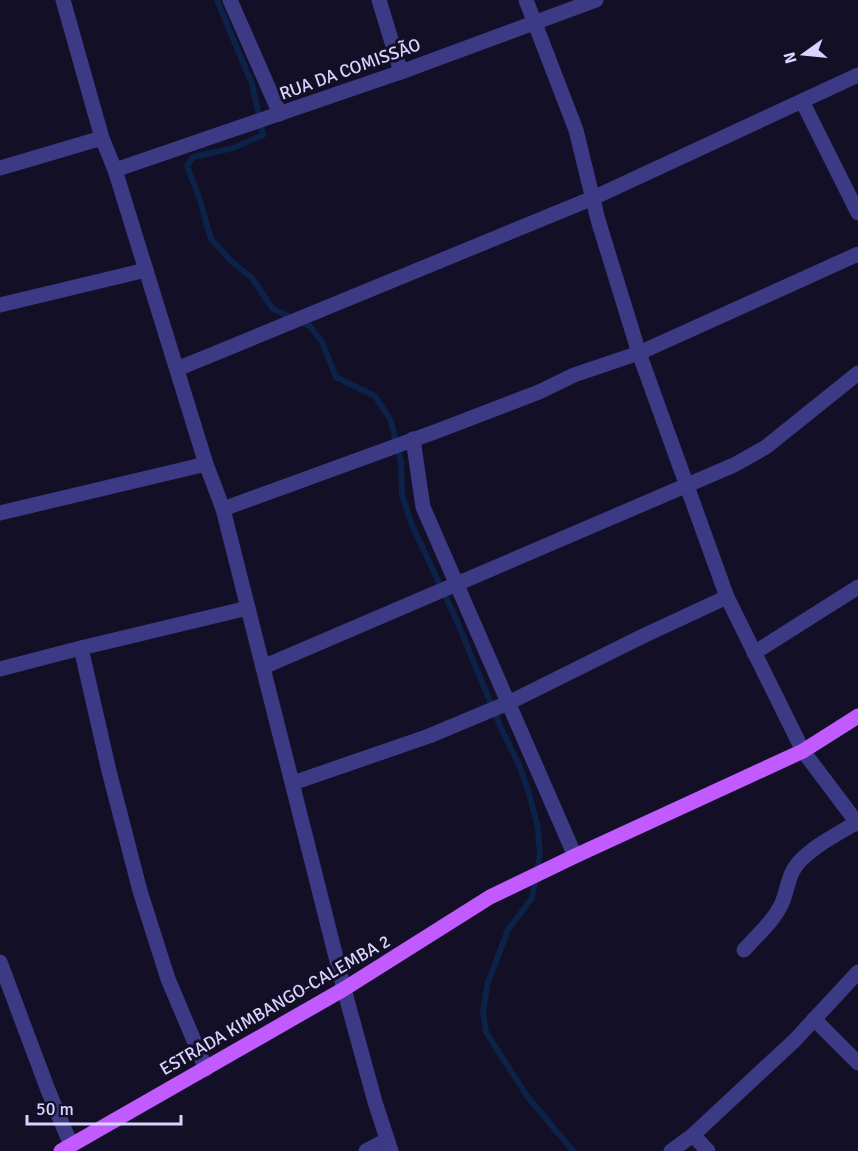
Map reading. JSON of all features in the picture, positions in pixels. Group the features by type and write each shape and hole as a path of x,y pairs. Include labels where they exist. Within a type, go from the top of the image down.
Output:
{"main road":[{"path":"575,856 803,751 858,716"},
{"name":"ESTRADA KIMBANGO-CALEMBA 2","path":"66,1148 344,989 507,889 575,856"}],"street":[{"path":"63,0 102,138 115,170 223,509 344,989 389,1146 366,1151"},
{"path":"230,0 280,114"},
{"path":"379,0 401,72"},
{"path":"526,0 576,130 593,198 639,353 727,597 803,751 857,823 816,848 800,861 793,870 783,902 776,914 744,950"},
{"name":"RUA DA COMISSÃO","path":"115,170 401,72 596,0"},
{"path":"177,369 593,198 858,75"},
{"path":"802,101 858,213"},
{"path":"0,168 102,138"},
{"path":"223,509 539,392 574,375 639,353 858,254"},
{"path":"0,305 146,270"},
{"path":"263,667 734,465 766,447 858,373"},
{"path":"413,439 423,507 575,856"},
{"path":"0,513 207,464"},
{"path":"754,653 858,587"},
{"path":"293,783 429,736 508,703 727,597"},
{"path":"0,669 248,608"},
{"path":"81,648 109,771 140,891 168,979 206,1069"},
{"path":"0,962 48,1090 66,1148"},
{"path":"671,1151 693,1135 814,1019 858,972"},
{"path":"814,1019 858,1064"},
{"path":"693,1135 708,1151"}],"waterway":[{"path":"217,0 252,84 263,135 233,148 193,157 187,166 211,239 231,261 252,278 273,309 310,326 322,342 336,377 375,396 391,421 401,463 402,495 412,525 456,619 501,728 520,767 538,828 540,854 532,898 508,930 488,982 483,1012 486,1032 527,1096 573,1151"}]}
